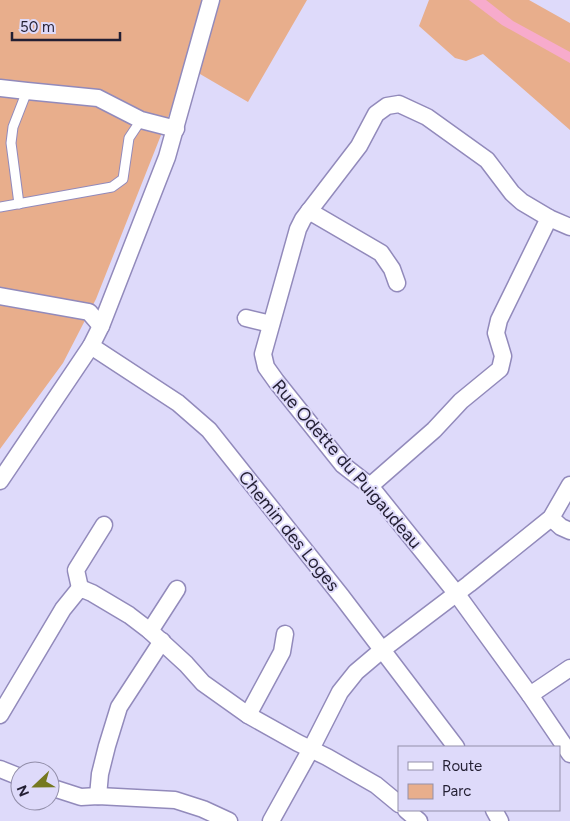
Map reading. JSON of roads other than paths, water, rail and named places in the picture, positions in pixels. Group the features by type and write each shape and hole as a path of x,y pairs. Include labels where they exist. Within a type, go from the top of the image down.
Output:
{"street":[{"path":"0,481 91,346 100,326 168,157 211,0"},
{"path":"0,88 98,98 141,120 176,129"},
{"name":"Rue Odette du Puigaudeau","path":"570,227 522,202 512,193 486,160 427,117 399,104 387,106 376,114 359,146 303,219 298,229 263,354 266,367 276,381 343,465 370,486 456,593 570,754"},
{"path":"309,210 381,253 392,269 397,283"},
{"path":"370,486 434,430 462,401 500,369 503,356 496,333 499,320 550,218"},
{"path":"0,296 89,312 100,326"},
{"path":"246,318 271,324"},
{"name":"Chemin des Loges","path":"91,346 178,403 209,430 330,582 455,746"},
{"path":"271,821 340,692 356,672 551,518 570,484"},
{"path":"551,518 561,527 570,531"},
{"path":"80,588 76,570 104,525"},
{"path":"80,588 92,593 129,616 156,636 203,683 248,715 376,784 398,803"},
{"path":"0,715 63,609 80,588"},
{"path":"98,796 100,774 119,707 156,636 177,589"},
{"path":"248,715 282,652 285,634"},
{"path":"530,695 570,668"},
{"path":"60,790 81,797 98,796 175,800 203,809 229,821"},
{"path":"407,811 419,821"}],"lane":[{"path":"19,204 11,144 13,127 27,91"},
{"path":"0,207 112,187 123,179 129,138 141,120"}]}
